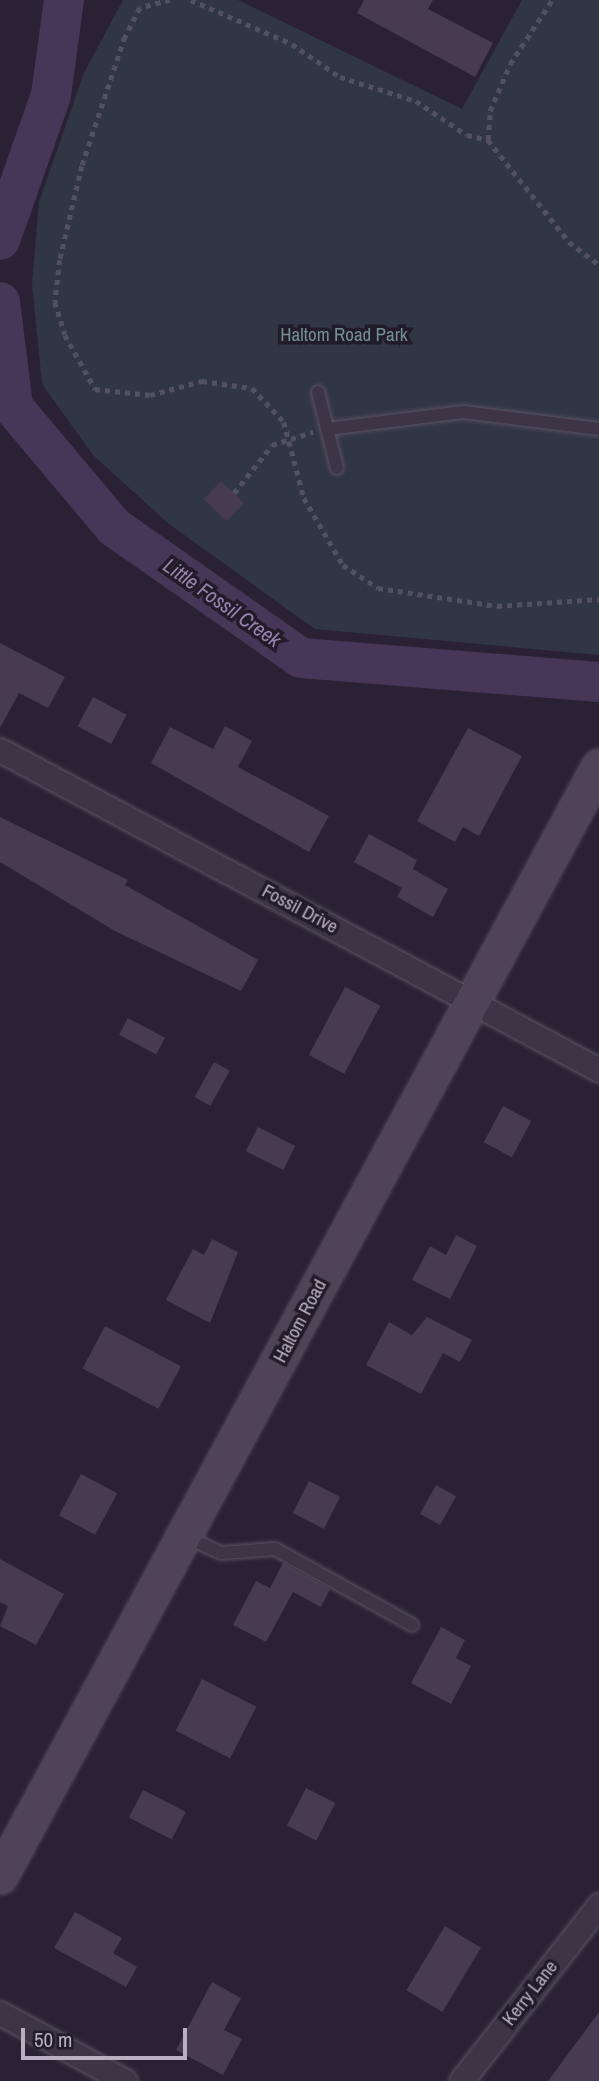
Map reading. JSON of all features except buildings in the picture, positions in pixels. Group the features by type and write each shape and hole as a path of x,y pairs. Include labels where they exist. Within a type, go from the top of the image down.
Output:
{"main road":[{"name":"Haltom Road","path":"0,1876 599,766"}],"street":[{"name":"Fossil Drive","path":"0,750 599,1070"},
{"name":"Kerry Lane","path":"461,2081 599,1905"},
{"path":"0,2013 125,2081"}],"lane":[{"path":"318,392 337,468"},
{"path":"327,429 463,412 599,429"},
{"path":"184,1536 222,1553 275,1549 412,1625"}],"path":[{"path":"170,0 140,8 125,37 82,166 55,302 65,335 94,389 150,394 202,382 252,388 274,405 288,437 315,520 343,565 378,588 496,606 599,599"},
{"path":"191,0 292,44 340,77 416,101 467,135 488,140 569,242 599,265"},
{"path":"488,140 490,111 510,64 552,0"},
{"path":"234,493 272,445 288,437 327,429"}],"green space":[{"name":"Haltom Road Park","path":"123,0 238,0 462,109 522,0 599,0 599,655 315,629 169,524 93,455 42,384 32,284 39,202 84,73"}],"waterway":[{"name":"Little Fossil Creek","path":"0,240 51,95 64,0"},
{"name":"Little Fossil Creek","path":"0,302 13,407 114,527 301,658 599,682"}]}
